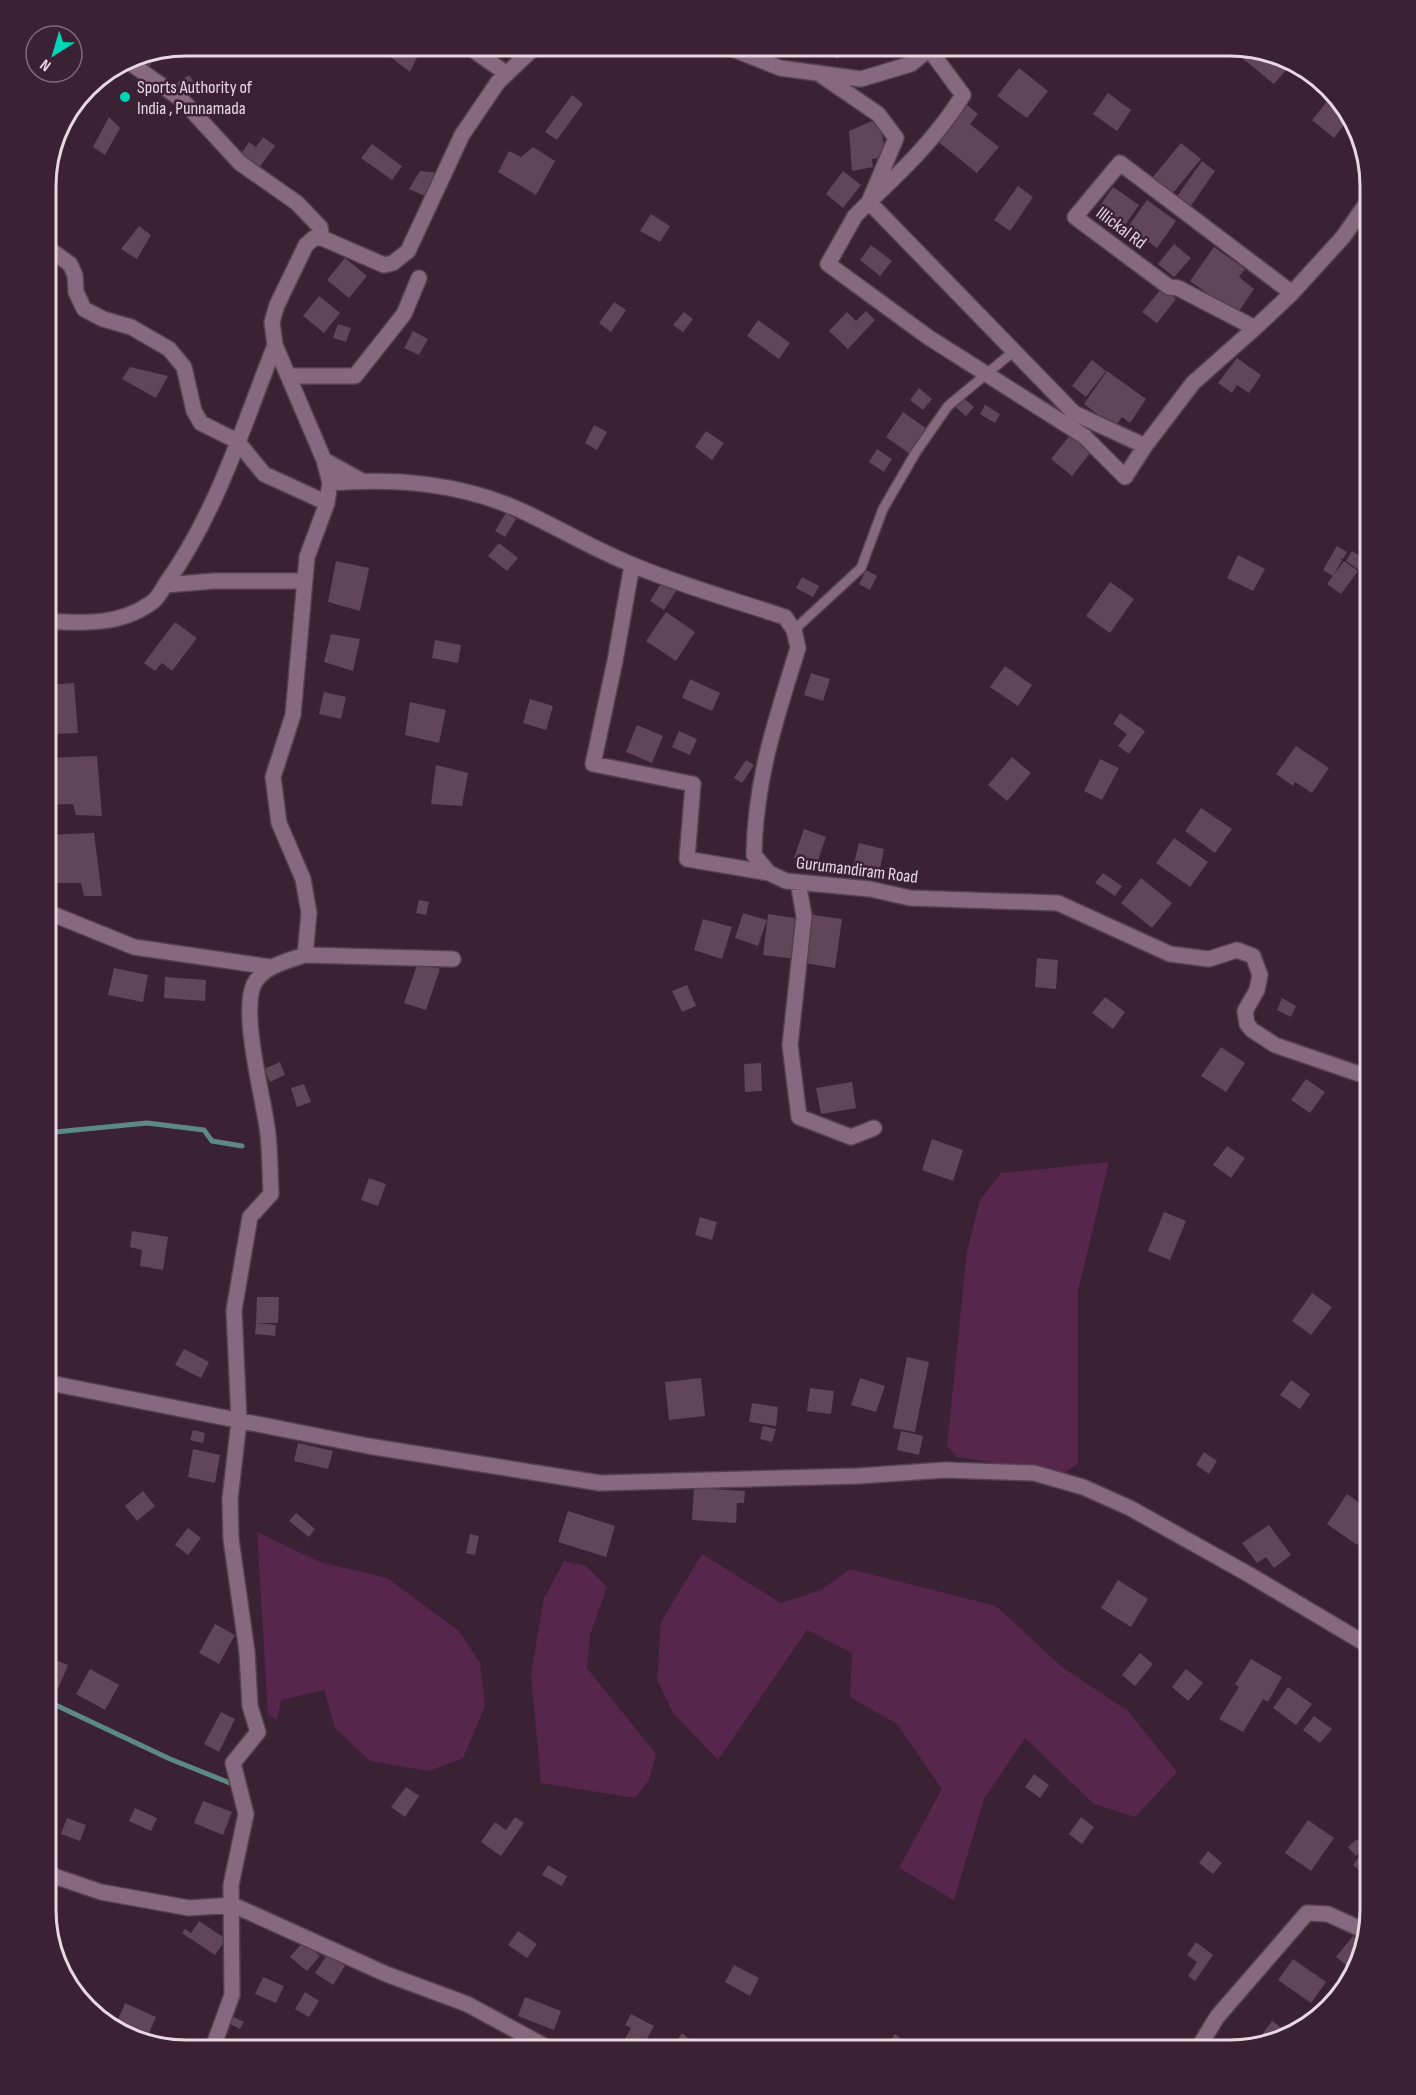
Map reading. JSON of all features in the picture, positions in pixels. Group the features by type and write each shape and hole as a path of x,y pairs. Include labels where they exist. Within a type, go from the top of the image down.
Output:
{"street":[{"path":"482,56 507,74"},
{"path":"305,955 309,913 303,879 279,823 273,777 287,738 295,704 307,557 327,503 330,483 324,460 275,345 272,322 277,304 306,245 314,238 322,238 384,265 399,259 408,251 462,135 492,91 526,56"},
{"path":"750,56 780,68 861,79 910,64 920,56"},
{"path":"937,56 963,95 947,120 910,164 855,216 828,264 928,337 1084,436 1125,477 1145,446 1193,383 1292,293 1342,237 1360,212"},
{"path":"135,66 182,100 240,163 311,216 320,227 322,238"},
{"path":"818,73 878,114 896,138 869,202"},
{"name":"Illickal Rd","path":"1255,328 1178,288 1169,287 1075,217 1120,163 1292,293"},
{"path":"869,202 1074,413 1145,446"},
{"path":"56,254 70,264 75,275 76,292 84,309 103,319 131,327 169,349 184,367 194,411 201,423 237,441 264,474 327,503"},
{"path":"289,376 355,376 404,314 419,278"},
{"path":"56,622 90,624 118,619 152,603 179,565 216,492 275,345"},
{"path":"324,460 362,481"},
{"path":"330,483 362,481 423,483 459,488 520,510 632,565 785,617 794,630"},
{"path":"632,565 593,764 693,784 687,859 769,873"},
{"path":"165,585 214,581 304,581"},
{"name":"Gurumandiram Road","path":"794,630 798,648 762,768 755,815 754,855 769,873 786,881 870,889 910,898 1058,903 1170,954 1209,959 1237,950 1252,956 1260,975 1257,990 1245,1011 1247,1024 1252,1030 1275,1045 1360,1074"},
{"path":"798,882 804,916 790,1046 799,1117 851,1137 873,1128"},
{"path":"56,915 134,947 270,968"},
{"path":"216,2039 232,1995 233,1905 231,1885 246,1814 233,1762 258,1732 250,1706 247,1652 231,1539 230,1499 239,1421 234,1310 250,1217 271,1194 268,1135 250,1038 254,983 270,968 305,955 453,959"},
{"path":"56,1384 368,1446 600,1483 846,1476 945,1470 1034,1473 1083,1487 1130,1508 1360,1641"},
{"path":"56,1877 101,1892 189,1908 233,1905 386,1974 467,2004 532,2039"},
{"path":"1203,2040 1217,2017 1307,1913 1328,1914 1359,1928"}],"lane":[{"path":"794,630 861,568 883,509 916,452 948,406 1014,351"}],"shaded area":[{"path":"1109,1162 1078,1291 1078,1463 1063,1474 957,1457 947,1446 967,1251 980,1200 1001,1173"},
{"path":"257,1532 320,1562 387,1578 459,1631 480,1663 485,1706 463,1758 429,1771 370,1761 335,1728 324,1690 281,1700 277,1720 268,1715"},
{"path":"702,1554 781,1603 821,1590 850,1569 996,1606 1062,1667 1128,1711 1177,1772 1135,1817 1094,1804 1025,1738 984,1799 954,1900 899,1868 942,1789 897,1724 850,1697 852,1653 807,1630 718,1760 673,1713 657,1680 661,1622"},
{"path":"564,1561 586,1566 607,1587 590,1635 587,1668 656,1754 649,1780 635,1798 541,1783 531,1674 544,1598"}],"building":[{"path":"389,56 418,56 410,72"},
{"path":"1242,58 1264,60 1287,69 1274,84"},
{"path":"153,60 147,69 141,63"},
{"path":"1019,68 1048,91 1027,118 997,96"},
{"path":"189,75 199,89 185,98 175,84"},
{"path":"1108,93 1131,110 1117,131 1093,114"},
{"path":"572,95 583,104 557,140 545,132"},
{"path":"1328,100 1345,124 1334,138 1312,120"},
{"path":"966,104 978,114 970,124 999,147 977,173 936,140"},
{"path":"109,117 120,128 105,155 93,147"},
{"path":"872,121 880,127 885,149 881,158 872,159 873,167 852,171 849,131"},
{"path":"263,137 275,146 255,173 237,160 249,142 256,147"},
{"path":"1181,143 1201,159 1172,194 1152,178"},
{"path":"372,144 402,166 392,180 361,158"},
{"path":"533,147 555,161 536,195 498,172 509,151 521,157"},
{"path":"1202,161 1215,171 1190,207 1176,198"},
{"path":"420,171 441,173 430,198 409,189"},
{"path":"843,171 861,185 843,208 826,194"},
{"path":"1018,186 1033,197 1010,231 994,220"},
{"path":"1113,187 1139,205 1125,225 1099,207"},
{"path":"1147,200 1176,221 1157,248 1128,227"},
{"path":"651,214 670,226 660,242 640,231"},
{"path":"139,226 151,235 137,259 121,249"},
{"path":"1174,244 1191,258 1174,277 1158,264"},
{"path":"871,245 892,261 880,276 860,260"},
{"path":"1214,247 1245,269 1239,277 1254,289 1237,314 1190,281"},
{"path":"345,258 367,276 349,298 327,280"},
{"path":"1162,288 1176,299 1157,323 1142,312"},
{"path":"319,296 340,313 324,333 303,316"},
{"path":"614,302 626,310 611,332 599,323"},
{"path":"866,311 875,320 848,349 829,331 847,312 856,321"},
{"path":"684,312 693,319 683,332 673,325"},
{"path":"758,320 790,343 779,359 747,336"},
{"path":"338,324 351,328 346,342 333,338"},
{"path":"413,331 428,339 419,355 404,348"},
{"path":"1237,358 1261,375 1249,393 1237,385 1232,393 1218,383"},
{"path":"1092,360 1106,371 1086,397 1072,386"},
{"path":"130,367 168,376 156,398 122,379"},
{"path":"1107,371 1146,399 1130,423 1122,417 1115,427 1084,404"},
{"path":"919,388 932,399 923,410 910,400"},
{"path":"961,396 974,407 966,416 953,405"},
{"path":"985,405 1000,414 995,423 980,414"},
{"path":"903,412 927,429 910,454 886,437"},
{"path":"594,425 607,432 597,450 585,443"},
{"path":"706,431 724,443 712,460 695,447"},
{"path":"1071,434 1092,451 1072,476 1051,459"},
{"path":"877,449 892,459 884,472 869,462"},
{"path":"506,513 516,519 505,537 495,531"},
{"path":"499,543 518,558 507,571 488,556"},
{"path":"1337,546 1347,552 1343,559 1340,558 1342,560 1333,576 1323,570"},
{"path":"1352,551 1360,556 1360,569 1359,570 1346,561"},
{"path":"1238,555 1265,569 1253,591 1227,578"},
{"path":"336,561 369,568 360,611 328,602"},
{"path":"1344,561 1358,571 1341,594 1327,584"},
{"path":"866,570 877,576 870,590 859,584"},
{"path":"802,577 819,586 813,597 796,588"},
{"path":"662,582 676,591 664,610 650,601"},
{"path":"1110,582 1134,599 1110,633 1086,616"},
{"path":"666,612 695,632 676,661 646,641"},
{"path":"175,622 197,638 172,671 162,663 155,671 144,663"},
{"path":"331,634 360,639 353,671 324,662"},
{"path":"435,640 461,645 458,663 432,658"},
{"path":"1005,666 1032,685 1018,706 990,687"},
{"path":"811,673 830,679 823,701 804,695"},
{"path":"690,679 720,693 712,711 682,698"},
{"path":"74,683 78,733 56,734 56,684"},
{"path":"324,692 346,697 341,719 319,714"},
{"path":"530,699 553,706 546,730 523,723"},
{"path":"410,702 446,710 439,743 405,735"},
{"path":"1120,713 1145,731 1129,754 1118,746 1127,734 1113,724"},
{"path":"637,725 663,736 652,763 626,752"},
{"path":"679,731 697,739 690,755 672,747"},
{"path":"1296,746 1329,768 1312,793 1295,782 1293,786 1276,774"},
{"path":"97,756 102,816 76,815 73,804 56,805 56,758"},
{"path":"1012,757 1031,773 1007,801 988,785"},
{"path":"1100,759 1119,768 1102,800 1084,791"},
{"path":"746,760 754,765 742,783 734,778"},
{"path":"436,765 468,773 462,806 431,804"},
{"path":"1201,808 1232,829 1215,853 1185,831"},
{"path":"804,829 826,837 816,866 794,858"},
{"path":"94,833 102,896 84,896 81,883 56,883 56,835"},
{"path":"1174,838 1208,862 1190,887 1156,863"},
{"path":"859,843 884,849 880,869 854,863"},
{"path":"1103,873 1122,886 1115,896 1095,883"},
{"path":"1141,878 1172,903 1152,928 1121,903"},
{"path":"419,900 429,902 426,915 416,913"},
{"path":"743,913 767,920 758,946 735,938"},
{"path":"768,914 802,919 796,959 763,955"},
{"path":"807,914 842,919 835,968 804,963"},
{"path":"703,919 732,927 722,959 694,950"},
{"path":"1037,958 1058,960 1056,989 1035,987"},
{"path":"418,962 440,969 426,1010 404,1003"},
{"path":"114,968 148,975 143,1002 108,995"},
{"path":"165,977 206,980 205,1001 164,998"},
{"path":"687,985 696,1006 682,1012 672,991"},
{"path":"1105,997 1125,1012 1113,1029 1092,1013"},
{"path":"1282,998 1296,1006 1291,1017 1277,1010"},
{"path":"1221,1047 1245,1063 1226,1092 1201,1076"},
{"path":"280,1062 285,1075 270,1082 264,1069"},
{"path":"761,1063 762,1091 745,1092 744,1064"},
{"path":"1306,1079 1325,1092 1310,1113 1291,1100"},
{"path":"852,1082 856,1108 821,1114 816,1088"},
{"path":"304,1084 311,1102 297,1107 291,1088"},
{"path":"932,1139 963,1150 953,1181 922,1170"},
{"path":"1227,1146 1245,1158 1231,1178 1213,1165"},
{"path":"369,1178 386,1184 378,1206 361,1200"},
{"path":"1164,1212 1186,1221 1170,1260 1148,1251"},
{"path":"700,1217 717,1222 712,1240 695,1235"},
{"path":"132,1231 168,1237 163,1270 140,1266 142,1250 130,1247"},
{"path":"1312,1293 1332,1307 1311,1335 1292,1321"},
{"path":"257,1297 279,1297 278,1323 256,1323"},
{"path":"256,1323 276,1325 275,1336 255,1334"},
{"path":"184,1349 209,1362 201,1378 175,1365"},
{"path":"907,1357 929,1362 915,1432 893,1428"},
{"path":"701,1378 705,1416 669,1420 665,1382"},
{"path":"860,1378 885,1386 876,1412 851,1405"},
{"path":"1291,1380 1310,1394 1300,1409 1280,1395"},
{"path":"810,1388 834,1391 831,1414 807,1411"},
{"path":"752,1403 778,1407 776,1426 749,1422"},
{"path":"763,1426 776,1429 772,1442 760,1439"},
{"path":"193,1430 205,1433 203,1443 190,1440"},
{"path":"901,1431 923,1436 919,1455 897,1450"},
{"path":"298,1443 333,1451 328,1469 294,1461"},
{"path":"193,1449 220,1455 215,1483 188,1477"},
{"path":"1204,1452 1217,1461 1209,1474 1196,1465"},
{"path":"694,1488 745,1491 744,1503 737,1503 736,1523 692,1520"},
{"path":"143,1491 155,1506 137,1521 125,1506"},
{"path":"1347,1494 1360,1503 1360,1541 1357,1545 1327,1524"},
{"path":"568,1511 615,1526 606,1557 558,1542"},
{"path":"296,1513 315,1529 309,1537 289,1521"},
{"path":"1269,1525 1291,1555 1274,1568 1266,1557 1257,1563 1242,1543"},
{"path":"188,1528 201,1538 188,1555 175,1545"},
{"path":"470,1534 479,1536 475,1555 466,1553"},
{"path":"1118,1580 1148,1599 1131,1627 1101,1608"},
{"path":"215,1624 235,1635 219,1664 199,1653"},
{"path":"1140,1653 1153,1664 1135,1686 1122,1675"},
{"path":"1251,1659 1282,1677 1268,1702 1263,1699 1243,1732 1219,1719 1239,1687 1235,1684"},
{"path":"56,1660 68,1665 58,1689 56,1688"},
{"path":"90,1669 119,1685 105,1710 76,1694"},
{"path":"1186,1669 1203,1683 1188,1701 1172,1687"},
{"path":"1288,1687 1312,1704 1296,1725 1273,1708"},
{"path":"221,1712 235,1719 219,1752 204,1744"},
{"path":"1314,1716 1332,1729 1320,1743 1303,1730"},
{"path":"1034,1774 1049,1785 1040,1798 1025,1787"},
{"path":"406,1787 419,1796 405,1817 391,1807"},
{"path":"203,1801 232,1812 223,1835 194,1823"},
{"path":"135,1808 157,1818 151,1831 129,1821"},
{"path":"515,1817 524,1823 501,1856 481,1842 495,1822 506,1830"},
{"path":"1081,1817 1094,1827 1082,1844 1069,1834"},
{"path":"67,1818 86,1825 80,1841 61,1834"},
{"path":"1308,1820 1334,1838 1311,1871 1285,1853"},
{"path":"1357,1839 1360,1843 1360,1852 1356,1856 1348,1847"},
{"path":"1208,1851 1222,1863 1213,1874 1199,1863"},
{"path":"1360,1856 1360,1871 1353,1865"},
{"path":"548,1865 567,1876 562,1886 542,1875"},
{"path":"199,1921 226,1939 215,1955 182,1933 185,1929 191,1933"},
{"path":"518,1931 537,1944 527,1958 508,1945"},
{"path":"1353,1936 1357,1939 1347,1966 1336,1957"},
{"path":"303,1942 320,1956 307,1971 290,1957"},
{"path":"1196,1942 1213,1955 1195,1981 1188,1976 1197,1962 1187,1955"},
{"path":"327,1955 345,1966 333,1985 315,1973"},
{"path":"1293,1959 1326,1982 1311,2003 1278,1980"},
{"path":"734,1965 759,1978 750,1996 725,1982"},
{"path":"263,1977 284,1986 276,2003 255,1994"},
{"path":"305,1992 319,2001 309,2017 295,2009"},
{"path":"525,1997 561,2011 554,2030 518,2016"},
{"path":"125,2003 156,2017 149,2034 118,2020"},
{"path":"227,2014 244,2022 240,2029 224,2021"},
{"path":"631,2014 654,2026 647,2039 625,2039 631,2028 625,2025"},
{"path":"1272,2021 1283,2029 1280,2030 1261,2035"},
{"path":"682,2033 690,2039 677,2039"},
{"path":"895,2034 902,2040 891,2040"}],"waterway":[{"path":"56,1132 147,1123 204,1130 212,1141 242,1146"},
{"path":"56,1705 170,1759 235,1785"}],"place":[{"name":"Sports Authority of India , Punnamada","path":"125,97"}]}
